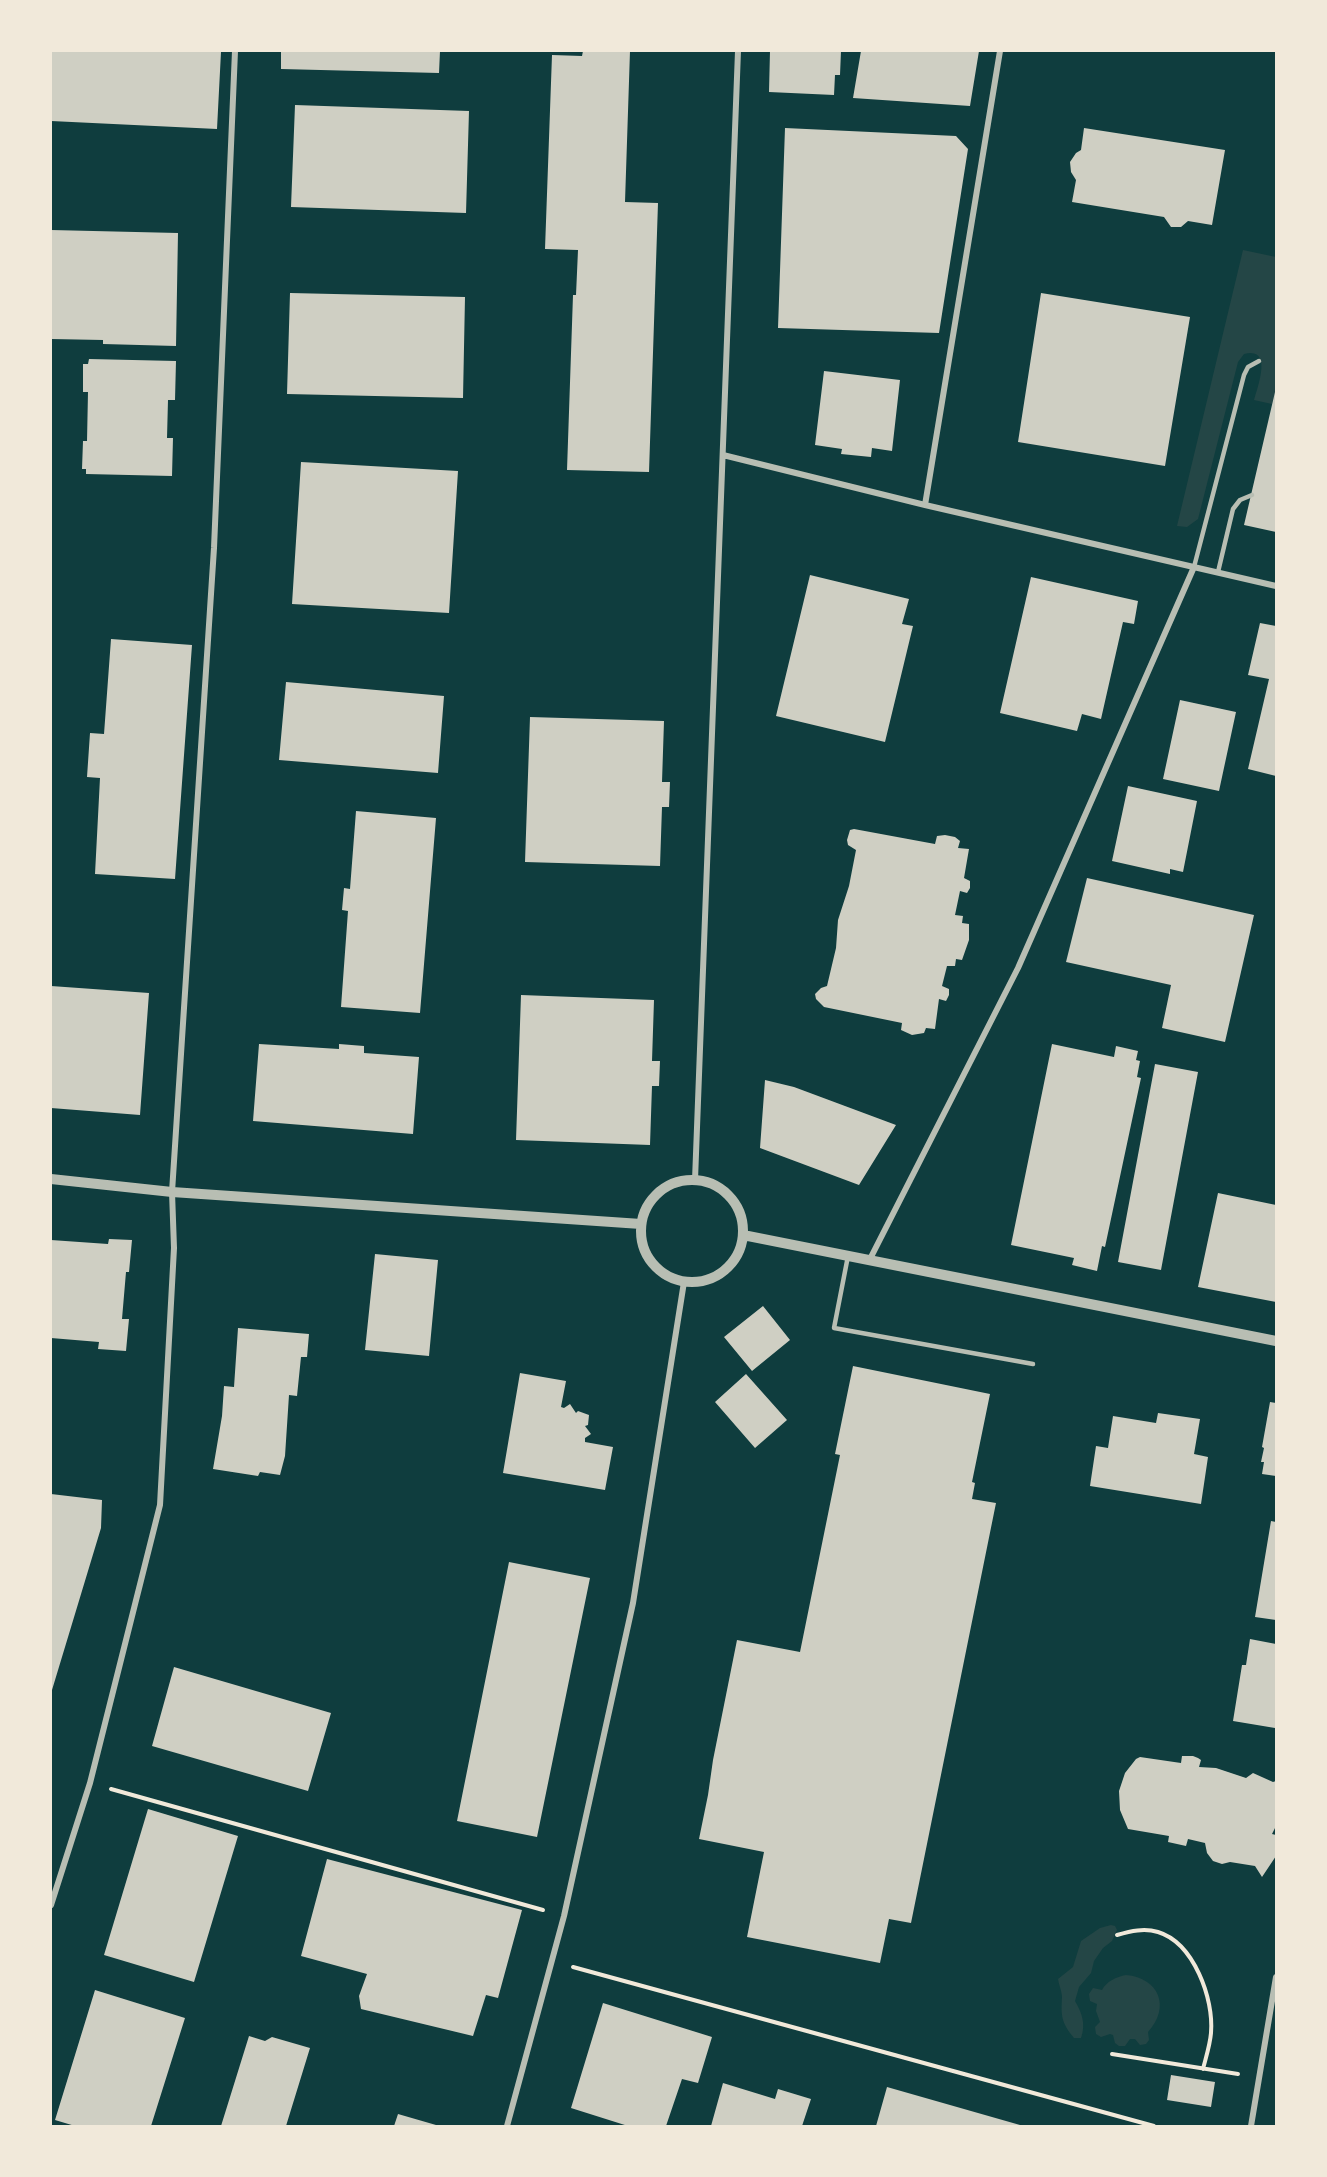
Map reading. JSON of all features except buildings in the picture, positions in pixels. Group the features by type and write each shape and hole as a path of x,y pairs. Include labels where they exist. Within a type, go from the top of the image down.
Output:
{"street":[{"path":"51,1905 90,1784 160,1505 174,1248 172,1192 214,548 235,51"},
{"path":"696,1180 738,51"},
{"path":"925,505 1000,51"},
{"path":"723,455 925,505 1276,586"},
{"path":"869,1261 1018,968 1194,567"},
{"path":"51,1179 172,1192 641,1224"},
{"path":"696,1180 712,1185 731,1198 738,1210 743,1235 740,1249 733,1262 723,1272 711,1279 684,1282 671,1279 651,1262 640,1237 641,1224 645,1211 660,1191 683,1181 696,1180"},
{"path":"743,1235 1276,1341"},
{"path":"507,2126 564,1916 633,1603 684,1282"},
{"path":"1251,2126 1276,1977"}],"lane":[{"path":"1194,567 1244,375 1248,367 1259,361"},
{"path":"1218,573 1233,509 1240,500 1251,495"},
{"path":"848,1256 834,1328 1033,1364"}],"path":[{"path":"90,1784 564,1916"},
{"path":"1117,1935 1145,1930 1158,1932 1172,1938 1187,1954 1203,1982 1211,2012 1212,2031 1203,2069"},
{"path":"551,1961 1154,2126"},
{"path":"1112,2054 1259,2078"}],"shaded area":[{"path":"1243,250 1276,257 1276,389 1272,404 1254,400 1260,377 1261,361 1253,353 1244,354 1238,362 1198,519 1187,527 1177,526"},
{"path":"1111,1925 1117,1930 1112,1941 1103,1948 1094,1961 1091,1973 1079,1987 1075,2001 1081,2014 1083,2028 1081,2038 1074,2038 1066,2028 1063,2019 1062,1995 1058,1979 1073,1967 1081,1941 1100,1928"},
{"path":"1126,1975 1147,1982 1158,1995 1159,2013 1148,2032 1149,2040 1146,2044 1140,2045 1135,2039 1130,2039 1125,2046 1119,2046 1115,2043 1113,2035 1101,2037 1096,2034 1095,2027 1100,2022 1096,2011 1097,2004 1090,2001 1089,1994 1093,1988 1102,1990 1112,1980"}]}
